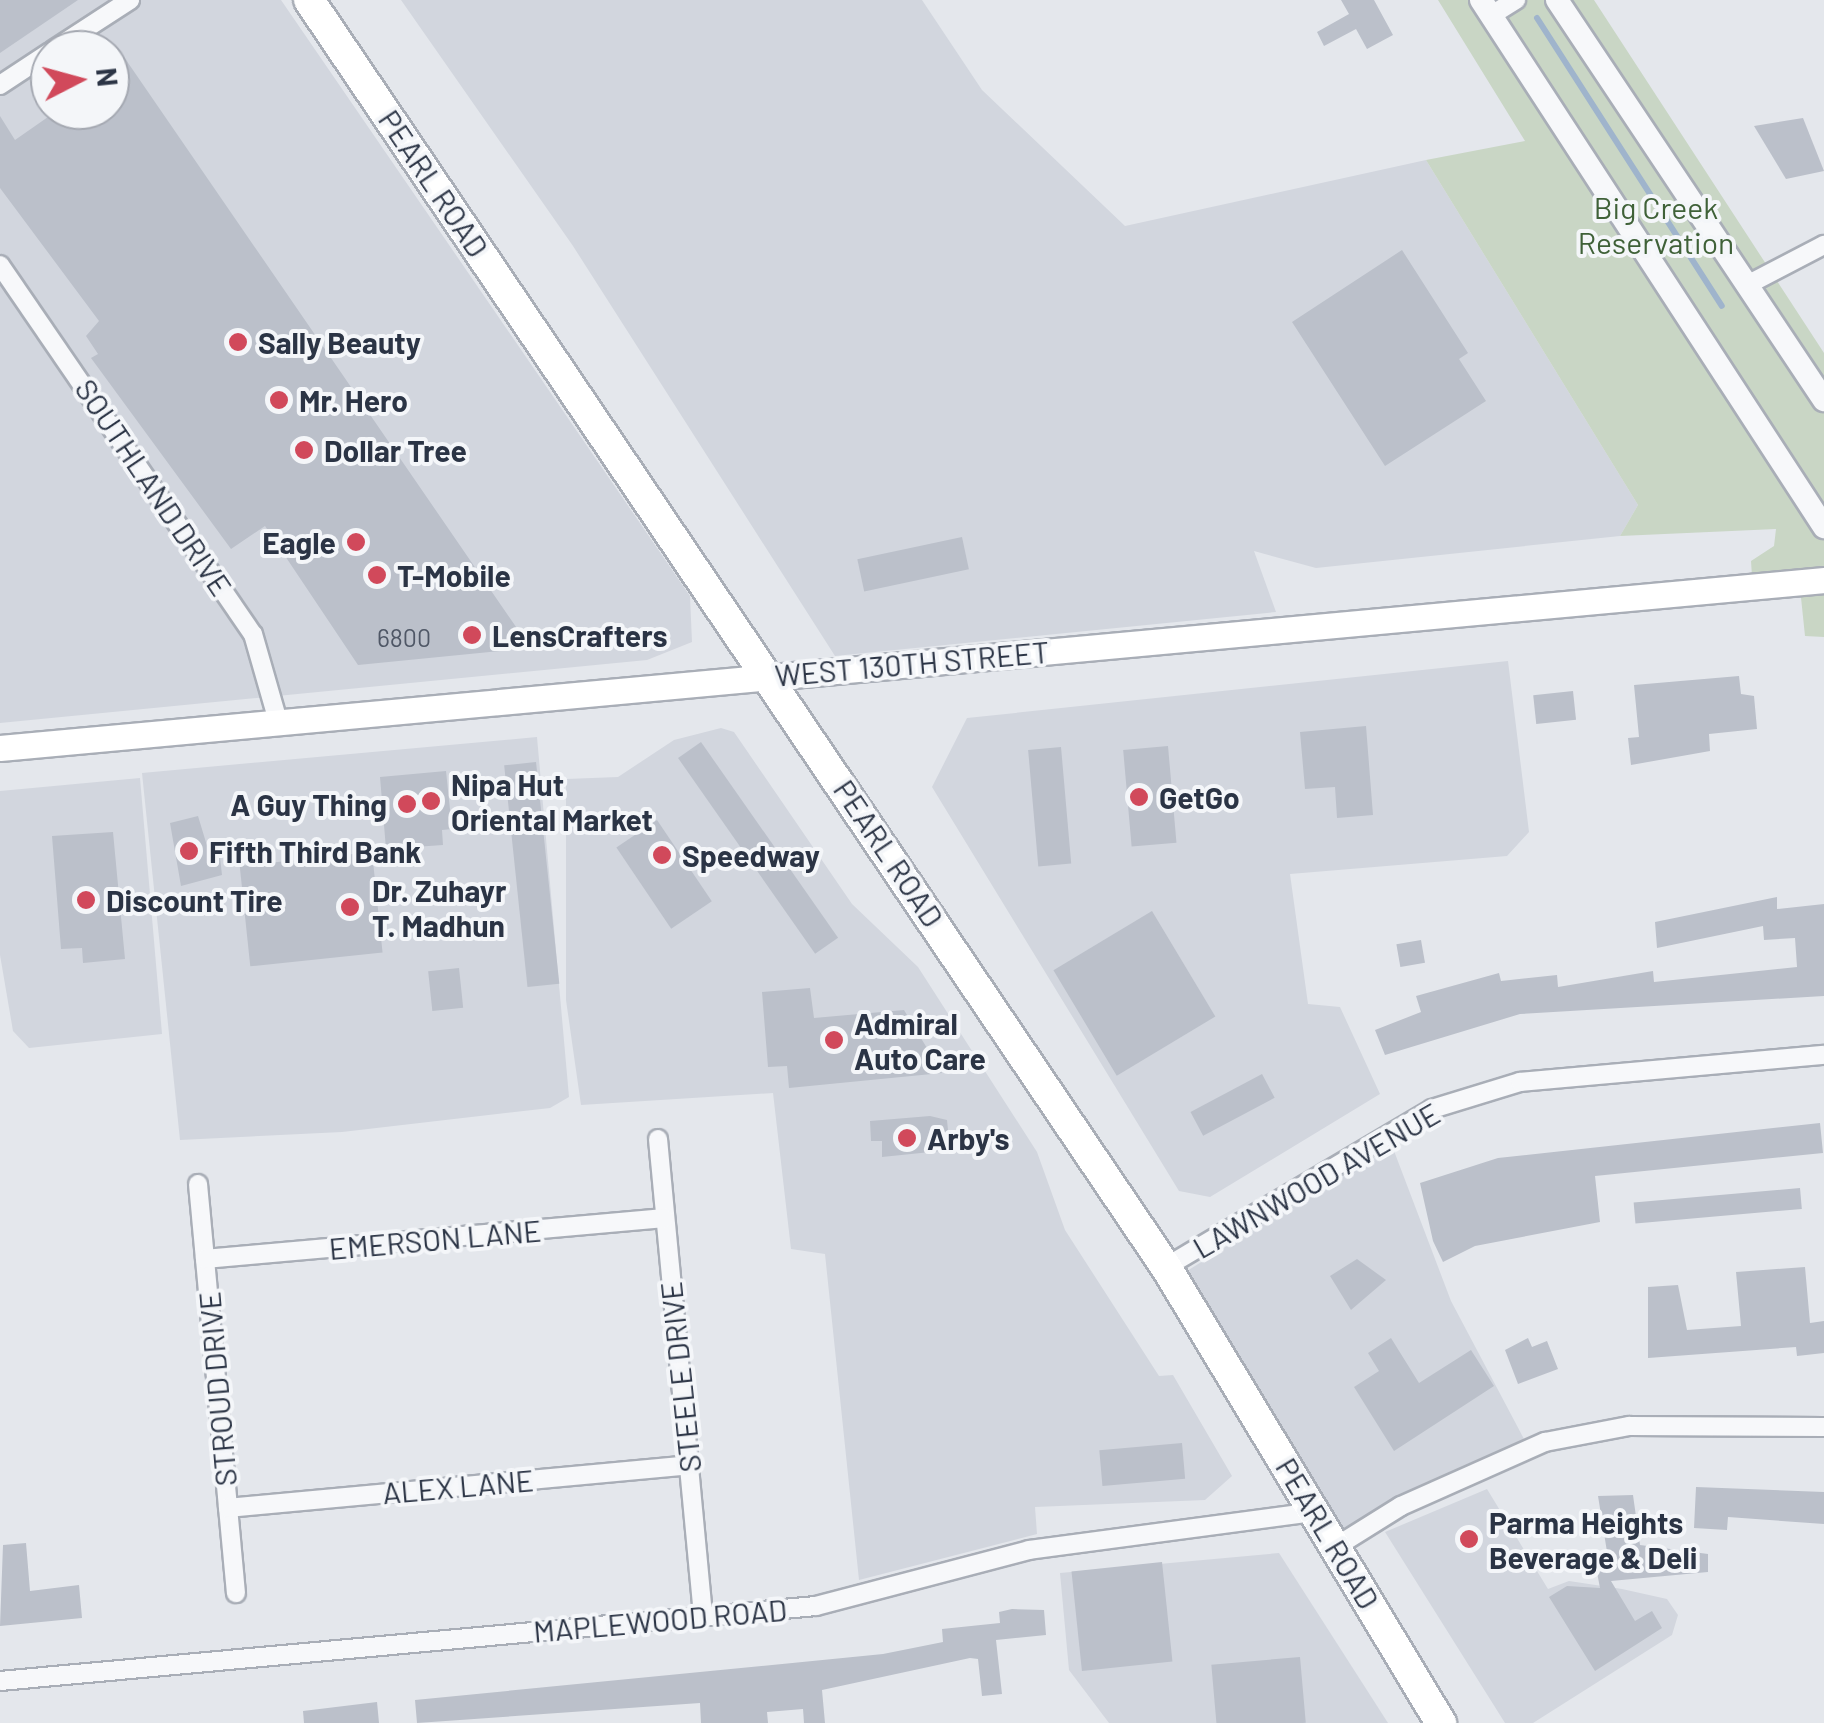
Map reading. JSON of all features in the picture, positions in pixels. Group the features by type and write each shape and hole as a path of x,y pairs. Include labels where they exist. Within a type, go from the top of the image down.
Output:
{"main road":[{"name":"PEARL ROAD","path":"309,0 771,676 1166,1267 1441,1723"},
{"name":"WEST 130TH STREET","path":"0,748 1824,580"}],"street":[{"path":"84,30 130,0"},
{"path":"1516,0 1485,8 1824,527"},
{"path":"1557,0 1824,400"},
{"path":"0,84 30,65"},
{"path":"1748,285 1824,244"},
{"name":"SOUTHLAND DRIVE","path":"0,265 253,634 278,721"},
{"name":"LAWNWOOD AVENUE","path":"1166,1267 1432,1109 1520,1082 1824,1055"},
{"name":"STEELE DRIVE","path":"658,1138 703,1616"},
{"name":"STROUD DRIVE","path":"198,1184 236,1593"},
{"name":"EMERSON LANE","path":"205,1260 664,1218"},
{"path":"1336,1546 1401,1506 1545,1442 1629,1426 1824,1428"},
{"name":"ALEX LANE","path":"228,1508 688,1464"},
{"name":"MAPLEWOOD ROAD","path":"0,1681 816,1606 1028,1550 1313,1512"}],"shaded area":[{"path":"0,0 281,0 690,596 692,642 647,660 0,723"},
{"path":"401,0 922,0 982,90 1125,226 1426,160 1638,505 1620,536 1316,568 1254,551 1276,612 835,656 573,246"},
{"path":"1508,661 1529,832 1507,856 1290,874 1308,1004 1340,1007 1380,1094 1210,1197 1179,1191 932,787 967,718"},
{"path":"721,728 734,732 852,904 918,967 1037,1152 1065,1230 1159,1376 1173,1375 1232,1476 1205,1500 1035,1507 1037,1534 859,1580 825,1254 791,1249 773,1093 581,1105 566,1000 566,779 618,777 674,740"},
{"path":"537,737 569,1097 550,1108 342,1132 180,1140 142,773"},
{"path":"140,778 162,1034 29,1048 13,1031 0,955 0,791"},
{"path":"1391,1143 1451,1301 1524,1439 1341,1529 1187,1271"},
{"path":"1487,1489 1548,1589 1569,1581 1622,1589 1667,1599 1678,1615 1672,1635 1533,1723 1505,1723 1385,1532"},
{"path":"1279,1553 1388,1723 1109,1723 1069,1670 1060,1573"}],"green space":[{"name":"Big Creek Reservation","path":"1438,0 1594,0 1824,353 1824,637 1805,636 1800,588 1753,592 1751,561 1774,546 1776,529 1620,536 1638,505 1426,160 1525,141"}],"building":[{"path":"0,0 78,0 30,30 0,53"},
{"path":"1341,0 1374,0 1393,35 1367,49 1356,29 1324,46 1317,32 1349,14"},
{"path":"130,66 525,640 511,650 358,665 265,526 231,549 91,358 98,354 86,336 99,321 0,188 0,116 15,140 30,130 130,130"},
{"path":"1803,118 1824,171 1786,179 1754,126"},
{"path":"1402,250 1468,353 1459,359 1486,401 1385,466 1292,322"},
{"path":"962,537 969,569 864,592 857,559"},
{"path":"1739,676 1741,694 1754,696 1757,729 1709,734 1710,751 1631,765 1628,738 1639,737 1634,685"},
{"path":"1573,691 1576,720 1536,724 1533,695"},
{"path":"1366,726 1373,815 1337,818 1335,787 1305,789 1300,732"},
{"path":"701,742 838,938 815,954 678,758"},
{"path":"1168,746 1176,843 1132,847 1123,750"},
{"path":"1061,747 1071,864 1038,866 1028,750"},
{"path":"536,762 559,984 527,987 504,765"},
{"path":"446,771 452,829 442,830 443,845 386,849 380,777"},
{"path":"198,816 208,849 219,848 222,875 181,886 170,823"},
{"path":"657,820 712,901 671,929 616,847"},
{"path":"113,832 125,959 83,963 82,948 61,949 52,836"},
{"path":"372,852 383,952 250,966 240,866"},
{"path":"1777,897 1777,909 1824,904 1824,996 1520,1014 1385,1055 1375,1030 1421,1012 1416,996 1499,973 1501,981 1557,975 1558,987 1653,971 1654,982 1797,967 1795,938 1764,940 1763,926 1657,948 1655,922"},
{"path":"1152,911 1215,1016 1117,1076 1053,970"},
{"path":"1421,940 1425,963 1400,967 1396,944"},
{"path":"459,968 463,1008 432,1011 428,971"},
{"path":"810,988 814,1018 904,1010 942,1073 789,1088 787,1066 768,1067 762,992"},
{"path":"1262,1074 1275,1098 1203,1136 1190,1112"},
{"path":"930,1116 947,1120 950,1150 882,1157 882,1141 871,1141 870,1121"},
{"path":"1820,1123 1823,1153 1595,1176 1600,1222 1475,1246 1443,1262 1433,1241 1420,1183 1498,1158"},
{"path":"1800,1188 1802,1209 1635,1223 1634,1203"},
{"path":"1357,1259 1386,1280 1351,1310 1330,1276"},
{"path":"1805,1267 1810,1323 1824,1321 1824,1353 1797,1356 1796,1347 1648,1358 1648,1287 1678,1285 1687,1330 1741,1326 1736,1272"},
{"path":"1391,1338 1419,1383 1471,1350 1494,1386 1394,1451 1354,1387 1379,1371 1368,1353"},
{"path":"1528,1338 1532,1347 1547,1341 1558,1369 1518,1384 1505,1350"},
{"path":"1182,1443 1185,1479 1102,1486 1099,1450"},
{"path":"1696,1487 1824,1492 1824,1524 1728,1517 1727,1530 1694,1528"},
{"path":"1633,1495 1640,1545 1708,1554 1708,1572 1611,1581 1635,1621 1652,1611 1662,1628 1595,1671 1549,1597 1567,1586 1600,1588 1594,1557 1608,1558 1598,1496"},
{"path":"26,1543 30,1591 79,1585 82,1618 0,1626 3,1545"},
{"path":"1162,1562 1172,1661 1082,1671 1071,1572"},
{"path":"1044,1610 1046,1635 996,1640 1002,1694 982,1696 978,1659 970,1658 822,1690 825,1723 804,1723 803,1709 767,1712 768,1723 701,1723 700,1703 417,1723 415,1700 883,1654 943,1642 942,1629 1000,1623 999,1612"},
{"path":"1300,1657 1306,1723 1216,1723 1211,1665"},
{"path":"377,1702 379,1723 304,1723 303,1711"}],"waterway":[{"path":"1537,18 1722,306"}],"place":[{"name":"Sally Beauty","path":"238,342"},
{"name":"Mr. Hero","path":"279,400"},
{"name":"Dollar Tree","path":"304,450"},
{"name":"Eagle","path":"356,542"},
{"name":"T-Mobile","path":"377,575"},
{"name":"LensCrafters","path":"472,635"},
{"name":"GetGo","path":"1139,797"},
{"name":"Nipa Hut Oriental Market","path":"431,801"},
{"name":"A Guy Thing","path":"407,804"},
{"name":"Fifth Third Bank","path":"189,851"},
{"name":"Speedway","path":"662,855"},
{"name":"Discount Tire","path":"86,900"},
{"name":"Dr. Zuhayr T. Madhun","path":"350,907"},
{"name":"Admiral Auto Care","path":"834,1040"},
{"name":"Arby's","path":"907,1138"},
{"name":"Parma Heights Beverage & Deli","path":"1469,1539"}]}
